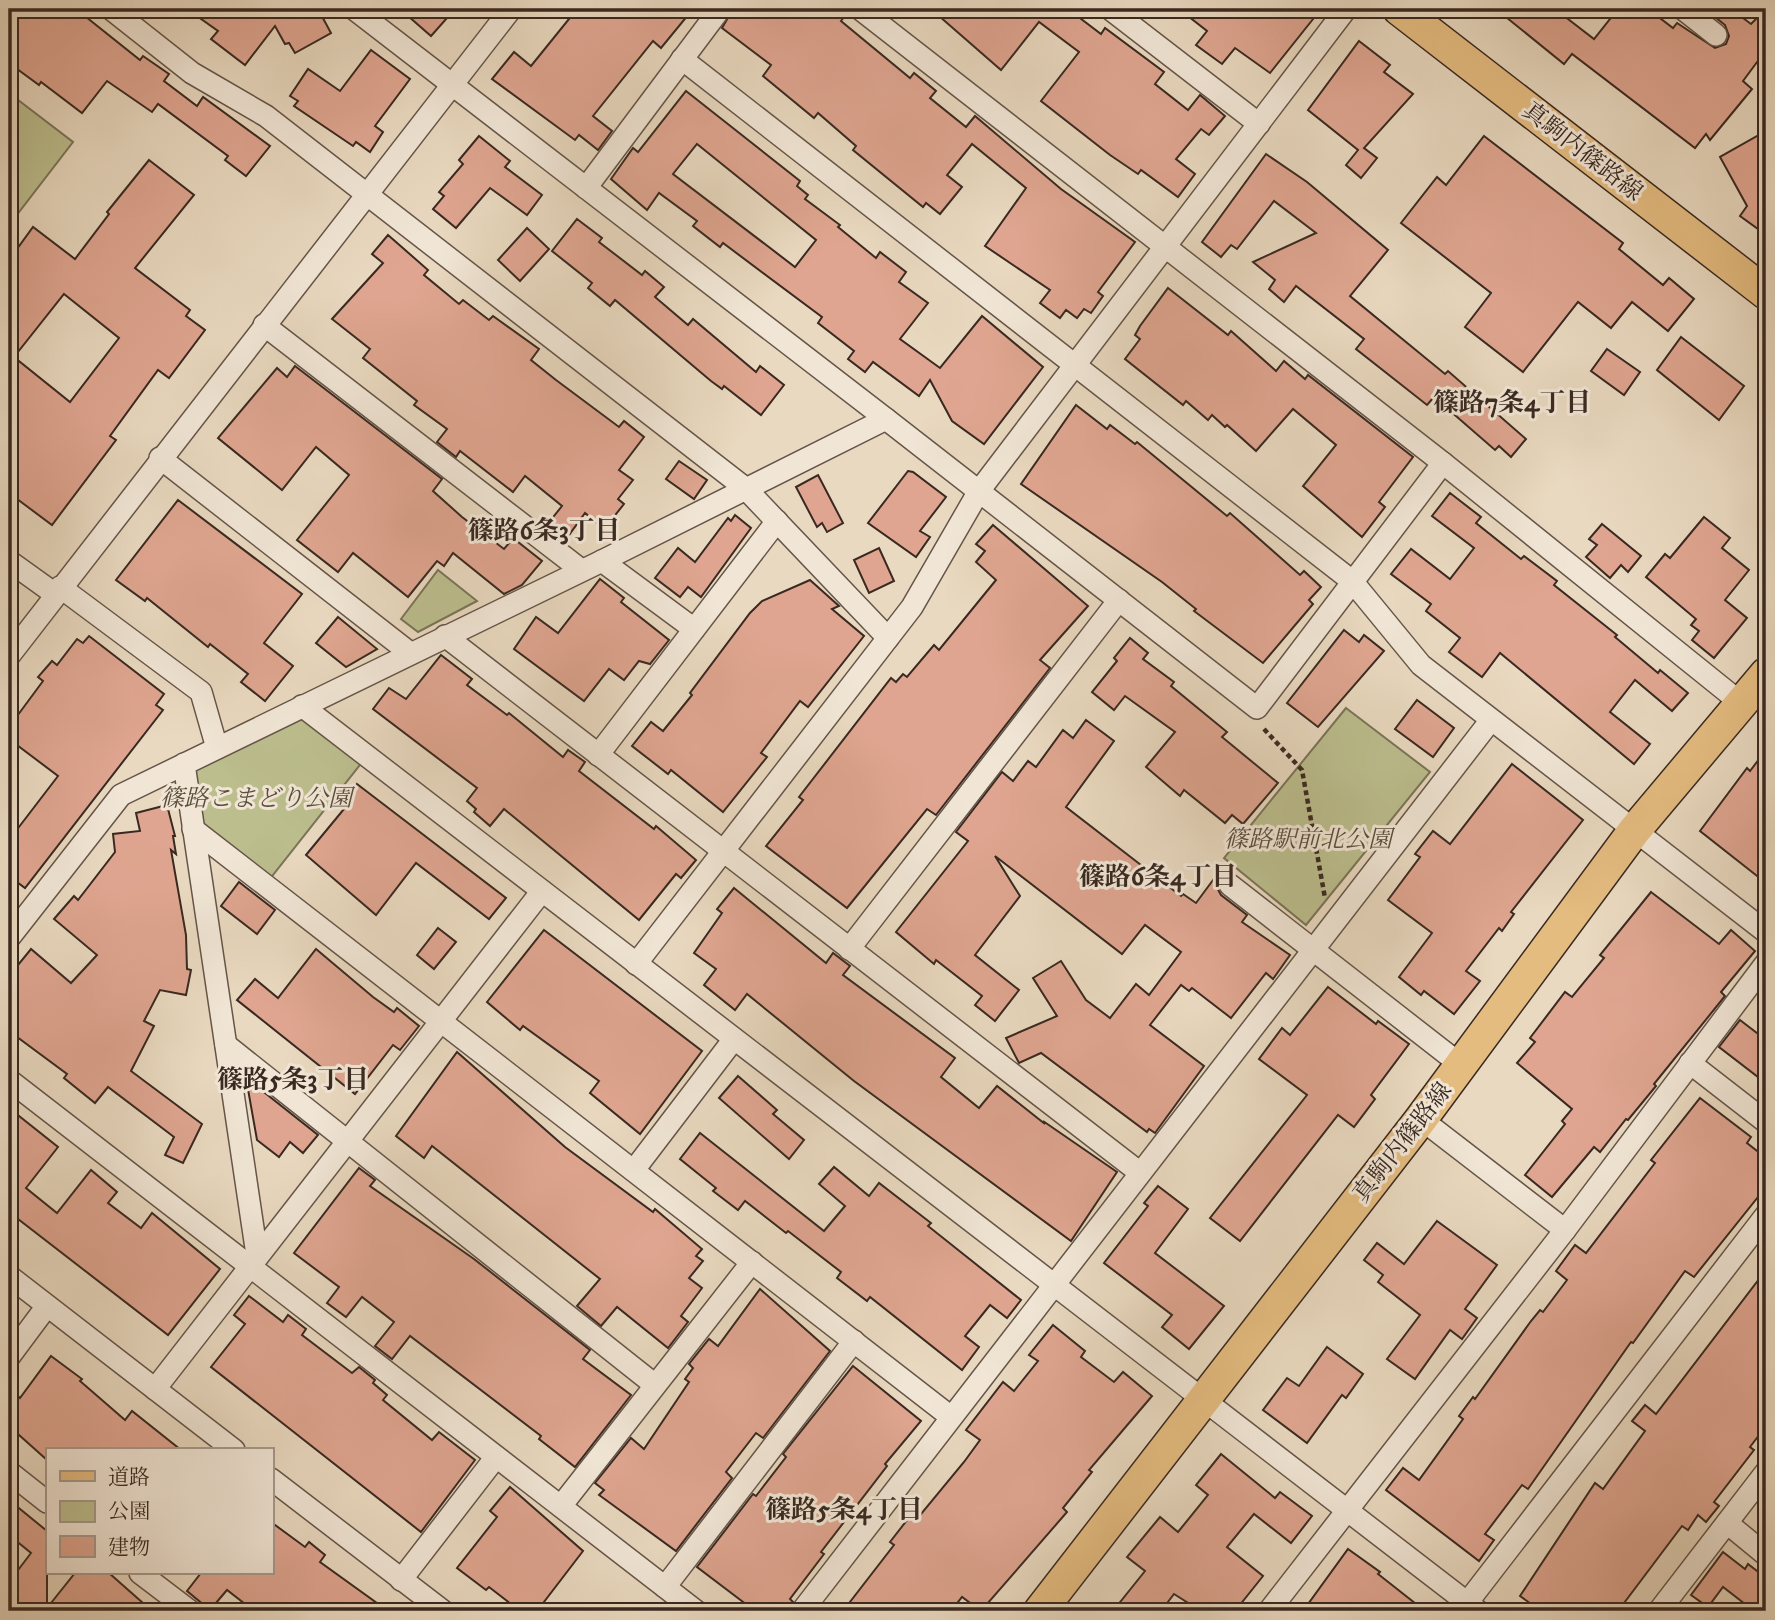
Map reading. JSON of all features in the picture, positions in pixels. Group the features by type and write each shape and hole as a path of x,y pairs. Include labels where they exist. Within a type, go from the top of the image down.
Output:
{"main road":[{"name":"真駒内篠路線","path":"1399,9 1766,293"},
{"name":"真駒内篠路線","path":"1040,1611 1421,1119 1634,831 1766,674"}],"street":[{"path":"111,9 192,73 266,116 746,488 888,638"},
{"path":"354,9 1257,708 1443,463"},
{"path":"9,656 57,590 511,9"},
{"path":"586,187 720,9"},
{"path":"860,9 1443,463 1741,703"},
{"path":"1110,9 1259,124"},
{"path":"636,964 912,607 979,491 1346,9"},
{"path":"1683,9 1716,34"},
{"path":"682,59 1352,581 1421,665 1766,932"},
{"path":"264,325 580,569"},
{"path":"9,938 121,795 580,569 602,561 886,419"},
{"path":"160,458 410,653"},
{"path":"598,755 777,521"},
{"path":"9,561 57,590 201,692 216,748"},
{"path":"602,561 694,629"},
{"path":"849,949 1119,600"},
{"path":"445,636 1139,1172"},
{"path":"302,706 1472,1607 1766,1215"},
{"path":"802,1611 1491,720"},
{"path":"184,764 226,1045 253,1260"},
{"path":"193,829 951,1417"},
{"path":"1230,885 1461,1065"},
{"path":"155,1389 542,891"},
{"path":"1269,1611 1565,1230 1766,963"},
{"path":"634,1170 734,1039"},
{"path":"226,1045 655,1385"},
{"path":"1690,1063 1766,1122"},
{"path":"9,1080 253,1260 496,1457 696,1611"},
{"path":"1421,1119 1565,1230"},
{"path":"561,1506 752,1262"},
{"path":"9,1276 231,1448"},
{"path":"9,1357 47,1306"},
{"path":"665,1587 854,1341"},
{"path":"401,1580 496,1457"},
{"path":"9,1472 46,1501"},
{"path":"1659,1611 1766,1472"},
{"path":"273,1481 443,1611"},
{"path":"1727,1523 1766,1555"},
{"path":"141,1574 191,1611"}],"path":[{"path":"1261,725 1302,770 1323,897 1329,902"}],"green space":[{"path":"9,93 73,142 9,225"},
{"path":"438,570 477,601 418,632 401,619"},
{"name":"篠路こまどり公園","path":"302,706 367,756 265,885 193,829 184,764"},
{"name":"篠路駅前北公園","path":"1346,708 1430,772 1306,925 1224,858"}],"building":[{"path":"9,9 76,9 140,60 143,56 169,74 164,81 197,106 203,97 270,146 246,176 225,160 228,156 158,104 152,112 107,81 82,113 41,82 39,85 9,63"},
{"path":"187,9 299,9 304,17 318,9 331,33 295,53 289,43 285,44 275,26 245,65 211,39 218,31"},
{"path":"400,9 455,9 431,36"},
{"path":"577,9 693,9 661,48 653,41 593,116 612,131 598,150 579,135 575,140 492,79 514,52 531,66"},
{"path":"733,9 833,9 844,17 841,21 910,78 914,73 936,91 930,98 966,127 975,116 1061,189 1135,242 1098,292 1103,296 1091,313 1084,309 1077,318 1066,310 1060,318 1040,303 1050,290 985,246 1026,188 972,144 947,175 962,187 940,214 926,203 923,207 853,150 856,146 818,113 814,118 763,76 771,65 722,28"},
{"path":"931,9 1068,9 1101,34 1105,28 1164,72 1155,84 1188,110 1200,95 1225,116 1209,135 1201,129 1176,159 1195,174 1178,197 1141,170 1138,174 1110,155 1041,101 1079,52 1039,22 1001,70"},
{"path":"1179,9 1321,9 1270,73 1235,48 1222,64 1196,45 1207,31"},
{"path":"1496,9 1555,9 1594,39 1618,9 1648,9 1673,28 1677,23 1715,48 1726,44 1729,36 1725,25 1710,13 1713,9 1731,9 1751,24 1766,9 1766,50 1743,81 1752,89 1710,140 1706,134 1695,148 1572,54 1564,64"},
{"path":"1359,41 1390,65 1384,72 1413,94 1364,148 1377,158 1361,178 1346,165 1358,150 1308,110"},
{"path":"371,50 410,79 375,126 383,132 370,152 356,142 353,146 294,106 298,101 290,96 308,69 340,91"},
{"path":"686,91 800,181 797,186 808,195 805,199 840,225 838,227 876,258 880,252 906,272 899,282 928,303 900,339 940,368 982,316 1043,367 984,444 952,421 930,380 919,396 873,362 865,372 848,359 854,351 818,323 822,317 723,243 720,247 693,226 697,221 659,193 647,210 611,179 633,148 638,152","holes":["697,144 816,240 795,267 673,174"]},
{"path":"1766,131 1766,239 1762,232 1740,216 1747,206 1720,157"},
{"path":"479,136 510,161 505,167 542,195 527,215 490,188 456,228 433,209 444,196 439,192 463,164 459,160"},
{"path":"1484,136 1623,243 1619,249 1663,285 1669,278 1694,299 1668,331 1632,302 1611,328 1578,302 1523,372 1465,327 1491,293 1401,223 1437,177 1446,185"},
{"path":"1266,154 1307,182 1388,250 1350,296 1445,374 1448,371 1526,439 1511,457 1499,446 1495,450 1434,397 1427,405 1356,349 1364,339 1296,286 1284,302 1269,289 1275,280 1253,262 1316,233 1274,201 1237,249 1231,245 1221,257 1202,242"},
{"path":"149,160 194,195 135,268 190,310 186,316 205,330 169,378 158,370 110,436 116,440 52,525 9,493 9,260 33,227 75,259 109,214 107,212","holes":["64,294 119,338 70,402 14,357"]},
{"path":"577,219 602,238 599,242 642,275 645,271 664,287 655,297 688,325 693,319 756,372 760,366 784,385 761,415 724,386 722,389 711,381 615,300 610,306 588,288 592,283 552,251"},
{"path":"527,228 549,249 520,281 498,260"},
{"path":"388,235 428,270 424,275 459,304 463,300 489,320 493,316 539,349 531,360 619,427 624,421 644,437 619,470 633,480 618,499 624,504 604,529 585,513 569,535 550,521 562,506 525,476 513,492 460,451 456,457 437,442 447,429 414,405 417,401 363,358 370,349 332,319 383,263 372,254"},
{"path":"1168,288 1228,335 1231,331 1276,371 1284,361 1305,379 1308,375 1413,457 1379,502 1385,507 1362,537 1303,486 1336,445 1293,409 1256,451 1227,425 1225,427 1212,415 1208,420 1186,401 1183,405 1125,359 1140,339 1135,335 1140,326"},
{"path":"1681,337 1744,386 1719,420 1657,370"},
{"path":"1607,349 1640,372 1624,395 1591,371"},
{"path":"295,366 442,479 433,491 462,517 504,549 510,542 518,542 542,561 522,585 504,594 453,553 444,566 437,561 408,597 353,553 338,572 297,540 349,475 316,447 282,490 218,438 277,368 287,377"},
{"path":"1076,405 1107,429 1110,425 1135,444 1137,442 1227,516 1230,513 1300,575 1304,571 1321,587 1309,600 1313,604 1263,663 1194,611 1196,609 1162,582 1021,484"},
{"path":"679,461 707,480 694,499 666,479"},
{"path":"908,471 946,497 920,531 930,537 916,557 868,523"},
{"path":"818,475 843,523 827,532 822,523 817,527 796,487"},
{"path":"1450,493 1481,517 1476,523 1521,559 1524,556 1557,581 1554,585 1617,635 1615,637 1658,673 1660,670 1688,693 1672,711 1635,680 1610,712 1650,744 1634,764 1500,653 1482,677 1449,652 1460,638 1426,611 1431,604 1391,574 1411,549 1450,579 1474,548 1432,516"},
{"path":"178,500 302,594 264,643 293,666 265,701 241,682 248,674 210,644 208,647 147,598 145,601 116,580"},
{"path":"735,515 751,528 701,597 688,587 680,597 655,578 678,548 695,562 728,518 731,521"},
{"path":"1704,517 1730,538 1722,548 1749,570 1725,600 1747,618 1714,658 1692,640 1699,631 1691,625 1696,619 1646,577 1665,554 1670,558"},
{"path":"1602,524 1641,556 1628,572 1621,565 1610,578 1586,557 1597,545 1589,539"},
{"path":"993,525 1088,606 1040,660 1050,668 936,815 927,809 847,908 766,846 803,800 799,797 891,678 896,682 903,674 907,677 934,645 939,650 996,580 976,562 985,551 976,544"},
{"path":"879,548 894,581 869,593 854,560"},
{"path":"600,579 624,598 621,602 669,640 650,664 639,661 624,680 609,669 584,701 514,649 536,617 558,633"},
{"path":"810,580 839,606 832,609 864,636 808,707 800,701 761,753 767,757 723,812 671,770 668,774 632,746 651,722 663,731 750,613 762,601"},
{"path":"338,617 377,649 346,667 316,643"},
{"path":"1344,630 1359,642 1364,635 1384,651 1318,727 1287,703"},
{"path":"89,636 164,694 156,705 163,710 25,888 9,876 9,840 58,776 9,739 9,727 43,681 38,677 52,661 57,665 77,639 83,643"},
{"path":"1130,638 1148,653 1143,659 1174,682 1171,686 1227,732 1222,737 1278,783 1243,824 1232,815 1225,823 1184,790 1180,796 1146,767 1175,732 1125,696 1114,710 1092,692 1117,661 1114,658"},
{"path":"441,655 472,679 467,685 507,715 509,713 563,757 568,750 585,762 579,771 654,829 656,826 696,860 681,878 676,874 639,920 504,809 490,826 474,812 476,809 467,801 477,788 373,709 389,688 406,699"},
{"path":"1417,700 1454,728 1433,757 1395,729"},
{"path":"1086,720 1114,741 1066,807 1181,896 1183,894 1196,903 1213,880 1221,895 1247,915 1242,922 1290,955 1273,979 1266,973 1231,1018 1192,988 1189,991 1181,985 1150,1025 1204,1066 1155,1133 1149,1129 1147,1132 1041,1053 1019,1063 1006,1038 1057,1016 1033,978 1061,961 1086,1000 1110,1018 1136,984 1149,995 1181,952 1145,925 1122,954 995,856 1020,896 975,955 1019,990 995,1021 975,1005 982,996 936,960 934,964 896,932 968,841 956,832 1002,772 1013,781 1028,761 1036,767 1063,730 1073,738"},
{"path":"1766,750 1766,883 1700,831 1747,768 1750,771"},
{"path":"1512,764 1583,820 1511,912 1514,914 1502,931 1499,928 1466,971 1480,981 1454,1014 1424,991 1421,995 1399,977 1432,933 1388,900 1420,857 1415,854 1433,831 1450,844"},
{"path":"357,784 506,898 489,919 416,863 376,915 306,855 344,809 340,805"},
{"path":"167,805 175,836 176,854 171,850 186,935 187,969 191,970 186,995 160,990 144,1021 154,1026 131,1071 202,1124 183,1163 165,1155 174,1137 108,1087 95,1103 64,1078 67,1074 9,1031 9,976 31,949 71,983 97,955 54,919 74,896 78,900 115,852 113,834 140,831 136,813"},
{"path":"239,882 275,910 257,934 221,906"},
{"path":"734,888 826,963 833,953 850,966 843,975 955,1058 941,1077 979,1108 997,1086 1045,1124 1043,1121 1117,1172 1071,1241 854,1081 747,994 735,1010 704,985 716,969 694,953 722,913 717,909"},
{"path":"1651,892 1719,944 1731,930 1755,951 1721,992 1725,996 1628,1120 1626,1119 1600,1152 1594,1147 1552,1197 1525,1175 1565,1124 1562,1121 1572,1109 1517,1063 1535,1042 1530,1038 1565,992 1572,997 1604,958 1600,955"},
{"path":"438,928 456,942 434,969 417,955"},
{"path":"544,930 702,1051 640,1134 590,1093 599,1081 523,1026 520,1030 487,1002"},
{"path":"316,949 373,997 394,1012 397,1008 419,1026 400,1050 393,1045 355,1094 237,1000 255,979 278,998"},
{"path":"1328,987 1376,1024 1378,1021 1409,1044 1371,1095 1375,1099 1354,1127 1338,1115 1240,1241 1210,1218 1307,1095 1259,1059 1282,1028 1290,1035"},
{"path":"1740,1020 1766,1040 1766,1066 1758,1077 1719,1047"},
{"path":"457,1052 565,1147 653,1212 655,1209 702,1249 696,1256 703,1261 689,1278 702,1288 681,1316 688,1322 668,1348 617,1307 601,1326 577,1306 600,1279 432,1146 424,1158 396,1136"},
{"path":"738,1076 777,1110 773,1114 804,1140 789,1159 719,1098"},
{"path":"246,1078 318,1135 303,1153 290,1142 279,1157 257,1140"},
{"path":"1700,1098 1751,1137 1747,1143 1766,1158 1766,1187 1694,1277 1685,1271 1633,1343 1631,1342 1528,1489 1522,1485 1485,1534 1494,1540 1479,1561 1386,1490 1403,1468 1419,1480 1463,1419 1459,1416 1473,1397 1475,1399 1531,1321 1540,1310 1543,1312 1567,1280 1556,1271 1575,1245 1586,1253 1655,1163 1651,1160"},
{"path":"9,1108 58,1147 26,1188 57,1213 91,1170 117,1192 108,1203 141,1228 152,1213 220,1269 168,1335 9,1212"},
{"path":"700,1133 824,1231 845,1206 819,1184 834,1167 869,1196 879,1183 931,1223 928,1226 1021,1300 1007,1318 990,1305 965,1336 979,1347 962,1370 870,1297 867,1301 837,1278 841,1272 788,1231 786,1233 745,1201 738,1210 713,1191 716,1188 680,1159"},
{"path":"359,1168 375,1180 370,1186 474,1259 590,1350 583,1359 631,1395 575,1467 539,1439 541,1436 410,1336 392,1359 375,1346 394,1322 362,1297 346,1317 327,1303 339,1287 294,1253"},
{"path":"1158,1186 1188,1209 1155,1253 1224,1306 1189,1349 1162,1327 1172,1315 1104,1263 1148,1206 1144,1203"},
{"path":"1437,1221 1497,1265 1465,1309 1477,1318 1462,1339 1450,1330 1415,1379 1387,1359 1420,1315 1378,1282 1383,1275 1364,1260 1377,1243 1404,1264"},
{"path":"1766,1270 1766,1426 1750,1447 1754,1450 1714,1502 1719,1506 1706,1522 1698,1515 1688,1530 1682,1526 1618,1611 1541,1611 1520,1596 1595,1483 1603,1489 1645,1431 1632,1421 1645,1405 1656,1414"},
{"path":"760,1289 830,1351 763,1438 756,1433 726,1472 732,1478 676,1551 599,1495 604,1490 595,1483 631,1438 644,1449 689,1382 685,1379 693,1368 689,1364 709,1339 718,1346"},
{"path":"249,1296 283,1322 288,1315 306,1329 302,1335 352,1373 359,1367 375,1380 373,1383 387,1395 383,1400 432,1440 439,1432 475,1460 421,1532 211,1367 245,1324 234,1315"},
{"path":"1053,1325 1085,1351 1081,1357 1114,1382 1123,1372 1152,1396 1089,1470 1092,1472 1063,1508 1067,1512 981,1611 962,1597 951,1611 843,1611 894,1545 890,1542 911,1515 917,1519 964,1462 980,1440 966,1430 1003,1382 1014,1391 1038,1361 1029,1355"},
{"path":"1327,1347 1363,1374 1346,1398 1342,1395 1307,1443 1263,1410 1287,1378 1299,1386"},
{"path":"51,1356 82,1379 80,1381 125,1420 132,1411 178,1448 46,1448 46,1459 9,1426 9,1408 18,1396 20,1398"},
{"path":"853,1366 921,1421 885,1464 887,1466 821,1552 824,1554 790,1599 793,1602 789,1611 755,1611 697,1567 753,1494 756,1496 786,1457 783,1454"},
{"path":"1221,1454 1275,1498 1280,1492 1312,1516 1291,1543 1254,1514 1227,1547 1263,1576 1235,1611 1201,1611 1174,1594 1161,1611 1113,1611 1145,1571 1127,1557 1160,1517 1178,1532 1208,1495 1196,1485"},
{"path":"510,1487 583,1551 537,1611 520,1611 489,1587 486,1590 457,1568 497,1517 490,1511"},
{"path":"9,1500 46,1530 47,1608 74,1574 110,1574 152,1611 9,1611 9,1582 31,1553 9,1535"},
{"path":"273,1523 305,1547 309,1542 325,1555 320,1562 388,1611 254,1611 227,1590 210,1610 187,1591 200,1574 273,1574"},
{"path":"1348,1549 1380,1572 1378,1574 1425,1611 1303,1611"},
{"path":"1723,1552 1745,1569 1748,1564 1766,1578 1766,1611 1754,1611 1723,1587 1708,1607 1691,1595"}],"district":[{"name":"篠路7条4丁目","path":"1512,402"},
{"name":"篠路6条3丁目","path":"544,530"},
{"name":"篠路6条4丁目","path":"1158,876"},
{"name":"篠路5条3丁目","path":"293,1079"},
{"name":"篠路5条4丁目","path":"844,1509"}]}
